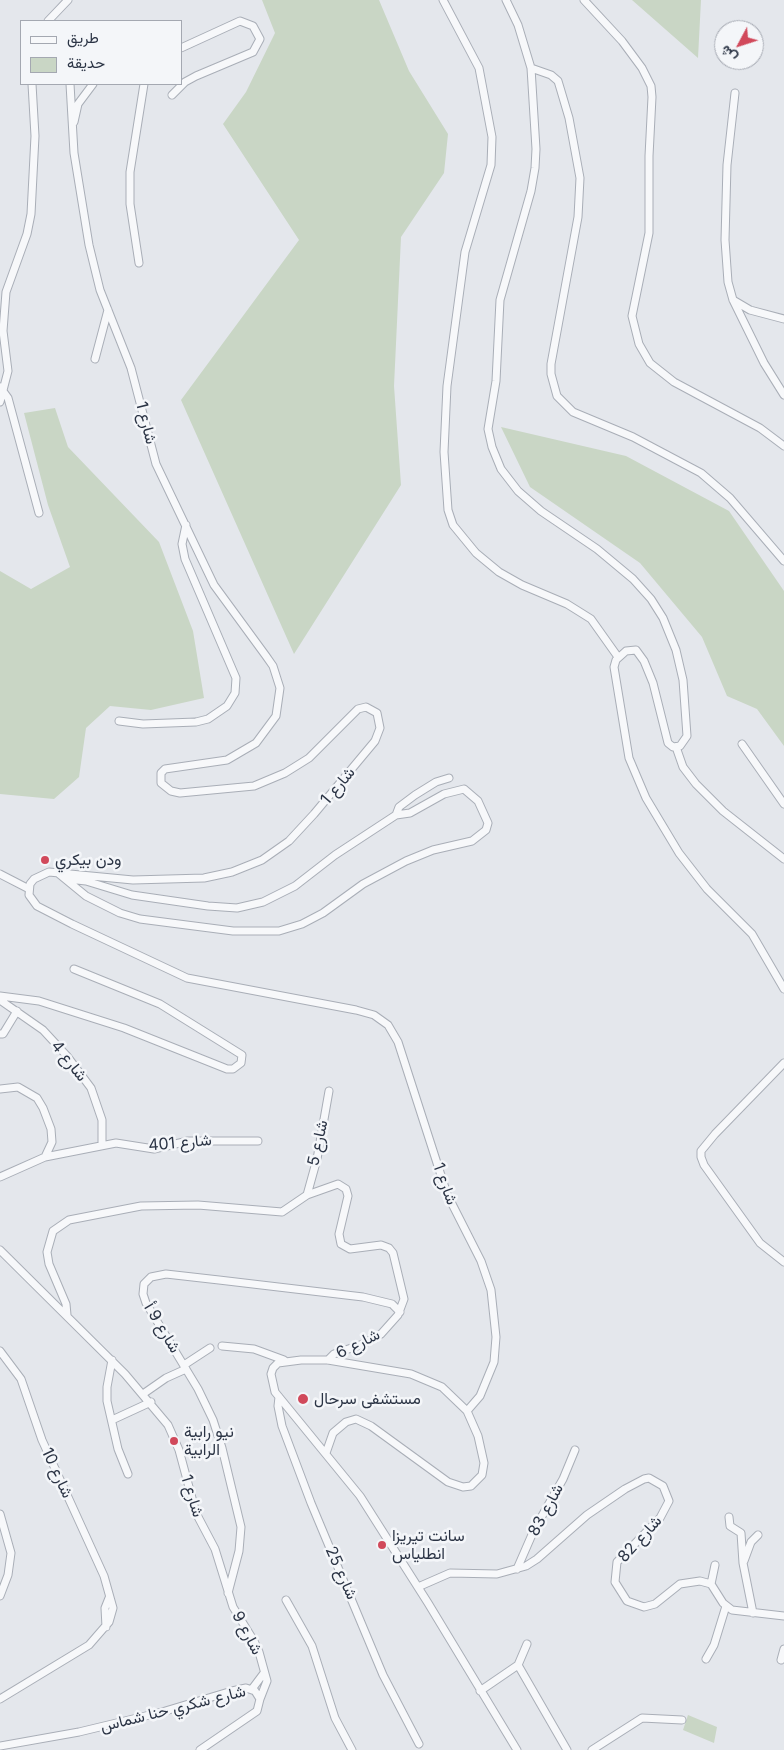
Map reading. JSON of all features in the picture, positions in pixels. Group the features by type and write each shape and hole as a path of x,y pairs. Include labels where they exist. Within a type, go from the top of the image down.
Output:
{"street":[{"path":"49,20 68,0"},
{"path":"443,0 480,68 492,137 491,165 471,226 465,252 447,386 444,452 448,510 453,525 476,553 499,572 522,585 567,604 591,619 618,657"},
{"path":"506,0 518,25 531,68 536,149 531,191 500,300 496,381 490,410 489,436 501,469 518,491 541,511 615,564 644,590 656,607 672,637 683,680 688,731 683,742 676,747"},
{"path":"584,0 622,41 642,68 651,86 650,220 645,259 632,316 639,344 650,363 674,382 760,428 784,446"},
{"path":"172,95 185,82 196,76 254,52 260,40 253,26 240,21 182,48"},
{"path":"531,68 545,72 558,81 570,118 580,178 578,217 551,364 551,374 557,396 573,412 633,437 701,473 730,498 784,561"},
{"path":"0,402 8,371 3,331 3,311 6,292 27,234 31,214 35,136 32,85"},
{"name":"شارع 1","path":"70,85 72,130 89,245 100,290 131,368 156,464 214,585 273,666 278,678 279,697 276,716 256,743 227,760 165,769 160,779 165,787 180,793 244,788 264,782 309,758 358,709 366,707 377,713 380,721 379,735 314,814 288,841 262,860 219,876 198,879 133,880 39,875 30,884 29,896 38,906 125,950 187,978 356,1010 374,1015 388,1025 398,1042 447,1194 481,1261 491,1290 496,1337 494,1362 480,1396 467,1411"},
{"path":"72,130 78,104 92,85"},
{"path":"138,263 130,204 130,172 144,85"},
{"path":"735,93 727,165 725,240 728,282 733,300 771,377 784,395"},
{"path":"733,300 750,310 784,319"},
{"path":"95,359 108,310"},
{"path":"2,389 39,513"},
{"path":"119,722 143,724 196,722 208,719 227,706 236,693 236,678 185,559 182,544 186,525"},
{"path":"784,859 723,811 682,767 676,747 668,743 653,683 641,654 631,649 618,657 614,667 622,727 629,758 646,798 691,870 760,944 784,989"},
{"path":"742,744 784,804"},
{"path":"396,815 399,807 415,795 436,782 449,778"},
{"path":"464,789 478,801 488,823 486,830 472,841 423,853 363,884 323,913 302,924 279,931 233,931 140,919 101,904 60,876 150,898 224,908 250,905 283,893 341,850 396,815 410,812 444,794 464,789"},
{"path":"0,874 29,889"},
{"path":"0,998 39,1001 124,1028 226,1069 233,1069 241,1063 242,1055 160,1004 74,969"},
{"name":"شارع 4","path":"0,998 49,1036 91,1088 102,1120 102,1145"},
{"path":"0,1034 3,1034 17,1011"},
{"path":"784,1063 715,1134 701,1151 700,1157 760,1243 784,1262"},
{"path":"0,1089 18,1087 37,1098 51,1129 52,1142 45,1157"},
{"name":"شارع 5","path":"307,1195 317,1158 328,1091"},
{"name":"شارع 401","path":"0,1177 45,1157 102,1145 128,1144 154,1149 188,1141 258,1141"},
{"path":"67,1316 66,1304 47,1257 50,1236 62,1224 82,1217 141,1206 198,1205 282,1212 307,1195 336,1184 346,1189 348,1200 339,1234 341,1244 350,1249 381,1245 389,1248 393,1253 403,1291 404,1299 400,1312"},
{"name":"شارع 1","path":"0,1250 112,1360 151,1402 175,1438 196,1513 214,1549 228,1593"},
{"name":"شارع 9 أ","path":"228,1593 241,1539 239,1514 213,1420 185,1367 146,1303 143,1294 144,1284 155,1276 182,1276 363,1298 392,1304 400,1312"},
{"name":"شارع 6","path":"328,1360 334,1354 374,1339 388,1328 400,1312"},
{"path":"222,1346 254,1349 284,1360 328,1360 422,1377 447,1391 467,1411 478,1436 484,1463 482,1475 471,1486 463,1487 448,1482 372,1426 356,1419 346,1422 333,1433 326,1453"},
{"path":"143,1394 185,1367 210,1348"},
{"name":"شارع 10","path":"0,1351 21,1379 42,1440 104,1576 113,1612 106,1627 89,1645 0,1699"},
{"path":"112,1360 106,1387 118,1449 128,1474"},
{"path":"284,1360 273,1368 271,1374 272,1387 360,1496 517,1750"},
{"name":"شارع 25","path":"279,1397 278,1406 282,1426 311,1503 383,1675 419,1744"},
{"path":"112,1420 151,1402"},
{"name":"شارع 83","path":"517,1569 534,1530 563,1479 575,1450"},
{"name":"شارع 82","path":"418,1587 450,1573 497,1574 517,1569 537,1559 577,1523 598,1508 640,1480 649,1478 663,1486 669,1501 660,1518 617,1562 614,1576 617,1587 627,1602 644,1608 655,1604 680,1584 700,1581 711,1584"},
{"path":"0,1514 11,1554 8,1575 0,1596"},
{"path":"729,1517 730,1526 741,1533 743,1563 753,1613"},
{"path":"743,1563 751,1542 758,1535"},
{"path":"715,1565 711,1584 726,1606 736,1611 784,1616"},
{"name":"شارع 9","path":"228,1593 233,1607 254,1641 264,1672 266,1681 260,1698"},
{"path":"286,1600 312,1646 335,1718 352,1750"},
{"path":"706,1659 714,1644 726,1606"},
{"path":"480,1691 518,1665 527,1644"},
{"path":"781,1660 784,1649"},
{"path":"518,1665 567,1750"},
{"name":"شارع 9","path":"252,1689 264,1672"},
{"name":"شارع شكري حنا شماس","path":"0,1746 79,1732 162,1712 232,1691 252,1689 260,1698 257,1711 250,1718 200,1750"},
{"path":"592,1750 642,1718 682,1720"}],"green space":[{"path":"262,0 379,0 409,71 448,134 444,173 401,237 394,386 401,485 294,654 181,400 299,240 223,124 246,92 275,33"},
{"path":"632,0 701,0 698,58"},
{"path":"55,408 68,447 159,542 193,631 204,698 151,710 110,706 86,728 79,777 54,799 0,794 0,571 31,589 70,567 48,505 24,413"},
{"path":"501,427 626,456 729,511 784,591 784,746 757,709 727,696 702,637 640,563 530,487"},
{"path":"688,1715 717,1727 714,1743 683,1730"}],"place":[{"name":"ودن بيكري","path":"45,860"},
{"name":"مستشفى سرحال","path":"303,1399"},
{"name":"نيو رابية الرابية","path":"174,1441"},
{"name":"سانت تيريزا انطلياس","path":"382,1545"}]}
